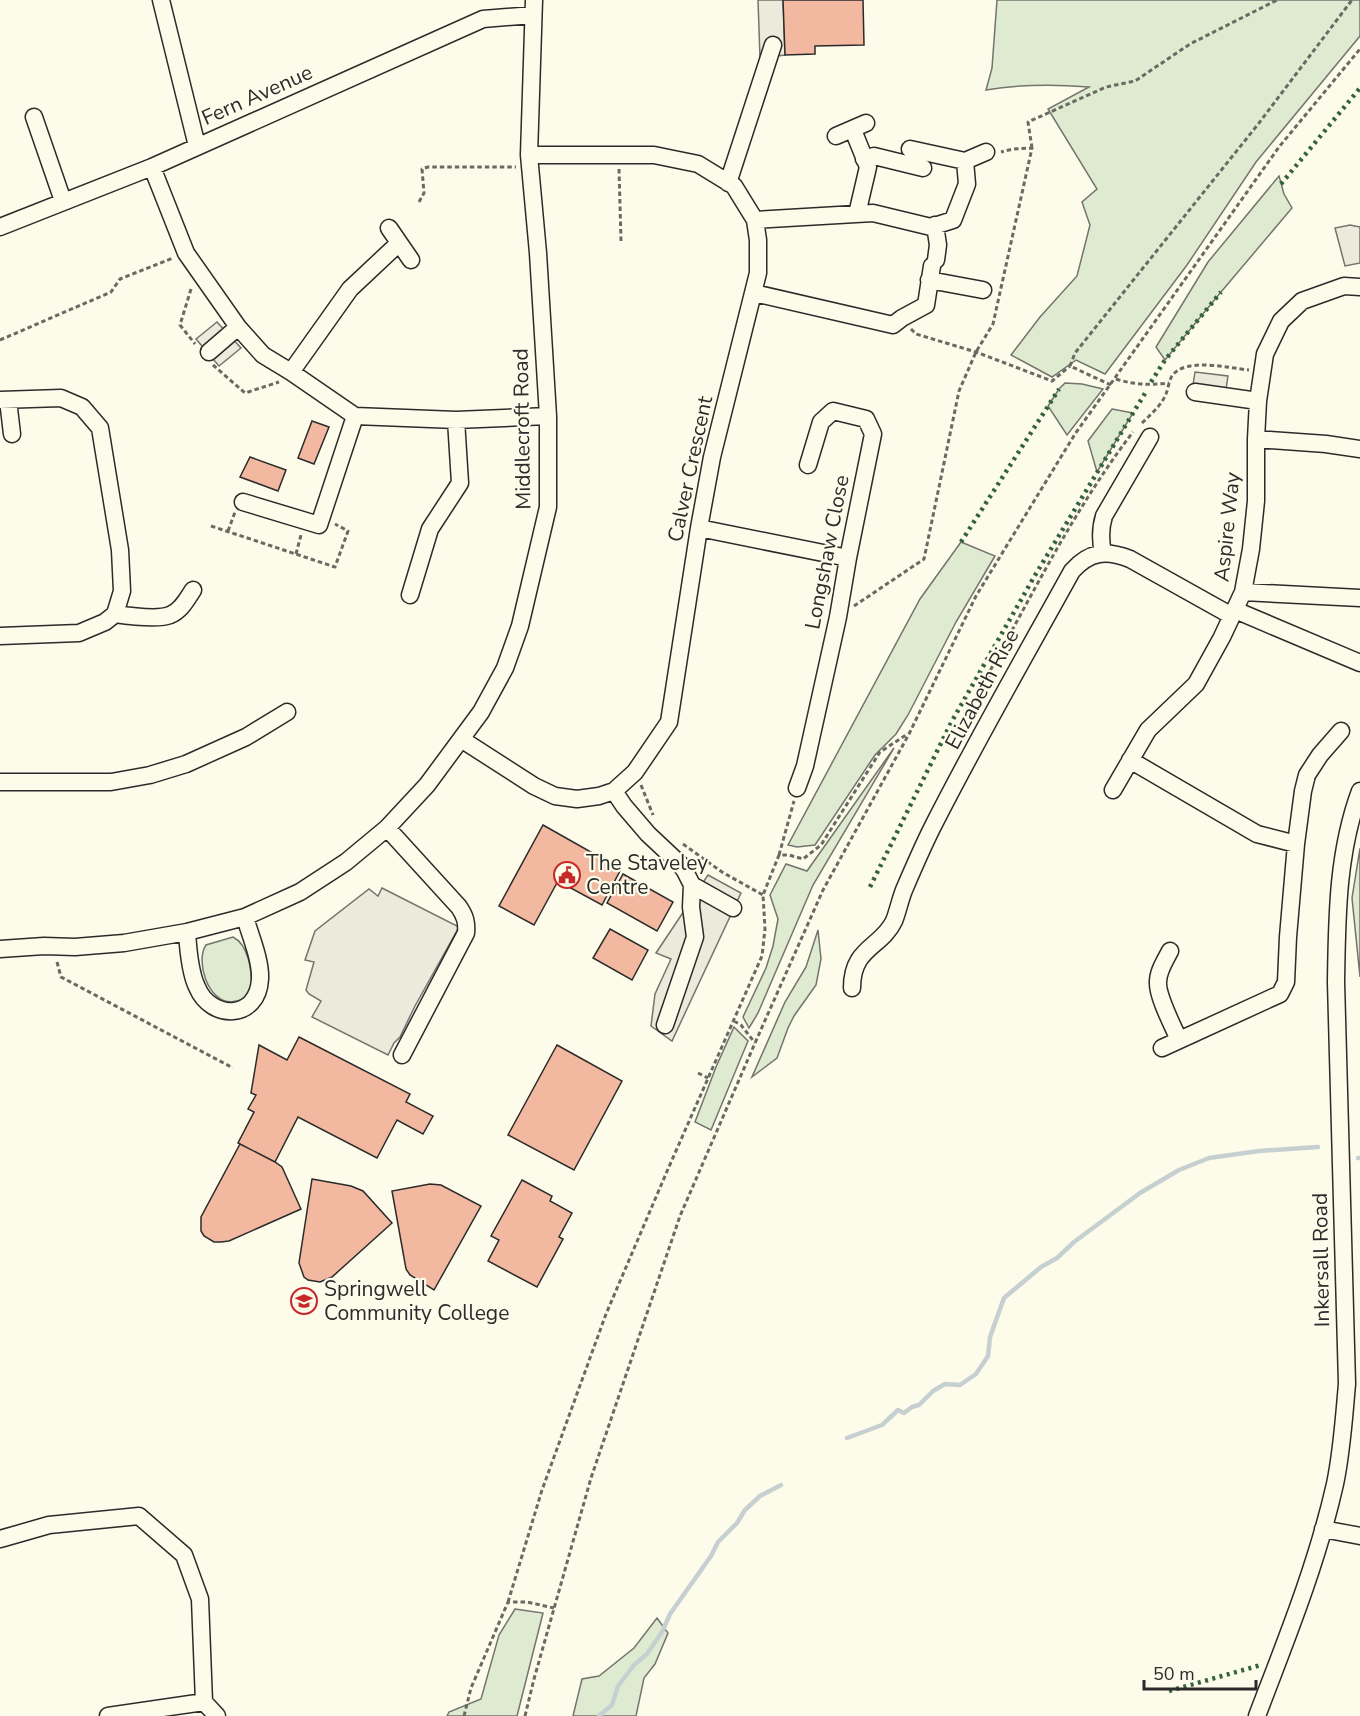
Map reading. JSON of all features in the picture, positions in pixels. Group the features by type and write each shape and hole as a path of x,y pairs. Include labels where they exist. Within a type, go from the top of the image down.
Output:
{"street":[{"path":"161,0 197,146"},
{"name":"Fern Avenue","path":"0,226 152,167 483,19 534,8"},
{"name":"Middlecroft Road","path":"0,949 124,943 187,932 244,916 300,892 346,862 387,828 427,785 481,712 505,668 520,626 548,507 548,416 538,254 529,161 534,8"},
{"path":"728,183 773,45"},
{"path":"34,117 63,201"},
{"path":"836,136 860,126 864,159 868,167 857,214"},
{"path":"910,149 965,161 986,152"},
{"name":"Calver Crescent","path":"461,739 534,786 555,796 577,799 599,796 614,790 635,772 669,722 712,457 758,273 758,240 755,220 734,186 698,164 654,155 529,161"},
{"path":"864,159 874,156 922,168"},
{"path":"755,220 873,213 931,227 953,220 966,184 965,161"},
{"path":"152,167 186,253 238,327 263,355 355,417 456,420 548,416"},
{"path":"754,294 893,325 926,305 938,245 935,225"},
{"path":"389,228 411,260"},
{"path":"291,372 350,288 399,243"},
{"path":"932,269 983,290"},
{"name":"Aspire Way","path":"1113,790 1148,730 1196,684 1243,592 1251,549 1256,501 1258,401 1265,354 1281,321 1302,301 1344,286 1360,287"},
{"path":"208,352 238,327"},
{"path":"1195,392 1258,401"},
{"path":"0,636 79,633 115,615 122,591 120,550 100,428 82,407 61,398 4,400 12,434"},
{"name":"Longshaw Close","path":"797,788 805,766 838,617 873,434 866,419 833,411 821,422 808,465"},
{"path":"243,502 324,522 355,417"},
{"path":"410,595 430,529 460,483 456,420"},
{"path":"1150,437 1104,516 1101,528 1103,554 1113,552 1130,559 1234,613 1360,663"},
{"path":"1256,439 1360,449"},
{"path":"699,528 848,558"},
{"name":"Elizabeth Rise","path":"852,988 855,967 863,954 889,929 894,920 904,891 932,828 1072,571 1082,560 1103,554"},
{"path":"115,615 170,616 181,607 194,590"},
{"path":"1243,592 1360,598"},
{"path":"0,782 111,782 150,775 186,764 246,737 287,712"},
{"path":"1162,1048 1280,994 1286,982 1296,844 1303,791 1307,775 1320,755 1341,731"},
{"path":"1130,760 1257,834 1296,844"},
{"path":"614,790 624,806 648,834 680,864 692,885 691,907 695,937 665,1025"},
{"name":"Inkersall Road","path":"1257,1716 1297,1612 1323,1528 1335,1484 1343,1436 1347,1384 1336,993 1337,918 1347,835 1360,791"},
{"path":"387,828 459,907 467,923 466,933 402,1055"},
{"path":"692,885 733,908"},
{"path":"187,932 191,965 197,988 208,1003 222,1011 236,1012 248,1006 257,994 261,979 244,916"},
{"path":"1170,951 1161,968 1158,983 1163,1003 1179,1040"},
{"path":"0,1539 49,1526 139,1516 184,1555 200,1599 204,1702 217,1716"},
{"path":"1323,1528 1360,1536"},
{"path":"108,1716 204,1702"}],"path":[{"path":"838,617 924,560 959,391 976,352 993,324 1032,148 1028,122 1106,87 1135,81 1190,44 1277,0"},
{"path":"902,318 916,334 976,352 1052,381 1070,366 1075,353 1259,123 1352,0"},
{"path":"525,1716 591,1479 680,1216 823,890 909,734 976,596 1075,434 1279,147 1360,49"},
{"path":"1013,149 1032,148"},
{"path":"618,155 621,241"},
{"path":"419,202 424,193 422,169 529,161"},
{"path":"0,340 111,292 120,279 186,253"},
{"path":"1070,366 1111,385"},
{"path":"1116,379 1146,386 1169,383"},
{"path":"211,526 335,567 348,531 330,522 328,514 324,522"},
{"path":"779,855 803,859 821,845 880,752 909,734"},
{"path":"635,772 657,825"},
{"path":"464,1716 471,1689 508,1602 542,1490 606,1314 762,956 765,929 763,895 779,855 797,788"},
{"path":"675,838 722,872 763,895"},
{"path":"53,946 61,977 233,1068"},
{"path":"734,1021 741,1025 755,1043"},
{"path":"698,1073 708,1078"},
{"path":"508,1602 527,1602 554,1608"}],"green space":[{"path":"997,0 1360,0 1360,36 1256,162 1187,265 1105,374 1076,360 1052,377 1011,355 1040,317 1077,276 1090,225 1082,202 1097,189 1048,109 1089,87 1038,85 986,90 992,68"},
{"path":"1279,176 1284,194 1292,208 1165,360 1156,347 1208,262"},
{"path":"1065,383 1103,389 1067,435 1048,406"},
{"path":"1112,409 1133,413 1097,472 1088,441"},
{"path":"961,542 995,556 956,622 908,715 896,734 875,755 815,845 797,847 788,845 920,599"},
{"path":"894,748 813,885 758,1013 749,1028 743,1017 766,968 778,919 770,895 786,864 807,871"},
{"path":"1360,848 1360,977 1352,898"},
{"path":"818,930 821,959 816,985 794,1016 777,1058 752,1077 785,1002 806,967"},
{"path":"233,937 246,952 252,985 244,998 231,1002 223,1000 210,988 202,961 206,945"},
{"path":"734,1027 748,1041 711,1130 695,1122"},
{"path":"515,1609 543,1613 517,1716 447,1716 449,1712 481,1699 499,1635"},
{"path":"657,1618 668,1633 655,1664 644,1678 636,1716 573,1716 582,1679 599,1676 634,1648"}],"shaded area":[{"path":"758,0 783,0 785,55 760,58"},
{"path":"1350,225 1360,227 1360,263 1345,266 1335,228"},
{"path":"217,322 241,348 219,366 196,339"},
{"path":"1195,372 1228,376 1226,389 1193,385"},
{"path":"708,875 741,893 672,1041 651,1026 655,994 671,959 656,953"},
{"path":"382,888 459,927 388,1055 312,1017 321,1001 306,990 314,962 305,960 315,931 369,889 378,896"}],"building":[{"path":"783,0 863,0 864,45 815,46 815,54 785,55"},
{"path":"312,421 329,427 314,464 298,458"},
{"path":"250,457 286,470 278,491 240,477"},
{"name":"The Staveley Centre","path":"543,825 621,869 602,905 558,881 534,925 499,906"},
{"path":"623,874 673,902 657,931 607,903"},
{"path":"610,929 648,950 632,980 593,958"},
{"path":"299,1037 410,1094 406,1102 433,1116 423,1134 397,1120 377,1158 298,1117 275,1162 238,1143 254,1112 248,1109 256,1095 251,1093 259,1045 287,1060"},
{"path":"557,1045 622,1081 574,1170 508,1135"},
{"path":"240,1144 282,1167 301,1209 229,1241 214,1242 204,1236 201,1231 201,1217"},
{"path":"312,1179 351,1186 363,1191 392,1223 332,1277 320,1282 304,1277 299,1263"},
{"path":"522,1180 552,1196 550,1201 572,1213 559,1237 563,1239 537,1287 488,1261 499,1240 491,1236"},
{"path":"430,1184 441,1185 481,1206 434,1290 410,1275 406,1269 392,1191"}],"waterway":[{"path":"847,1438 882,1425 898,1410 904,1413 919,1405 933,1391 945,1384 960,1385 976,1374 988,1356 990,1337 1004,1298 1041,1267 1057,1258 1074,1242 1140,1193 1179,1170 1209,1158 1259,1151 1318,1147"},
{"path":"599,1716 612,1705 618,1686 634,1665 647,1654 662,1632 670,1614 711,1556 718,1542 760,1496 781,1485"}],"hedge":[{"path":"1281,184 1360,88"},
{"path":"1151,382 1165,360 1221,292"},
{"path":"961,542 1059,389"},
{"path":"870,887 952,721 1034,577 1147,390"},
{"path":"1169,1691 1261,1665"}],"place":[{"name":"The Staveley Centre","path":"567,875"},
{"name":"Springwell Community College","path":"304,1301"}]}
